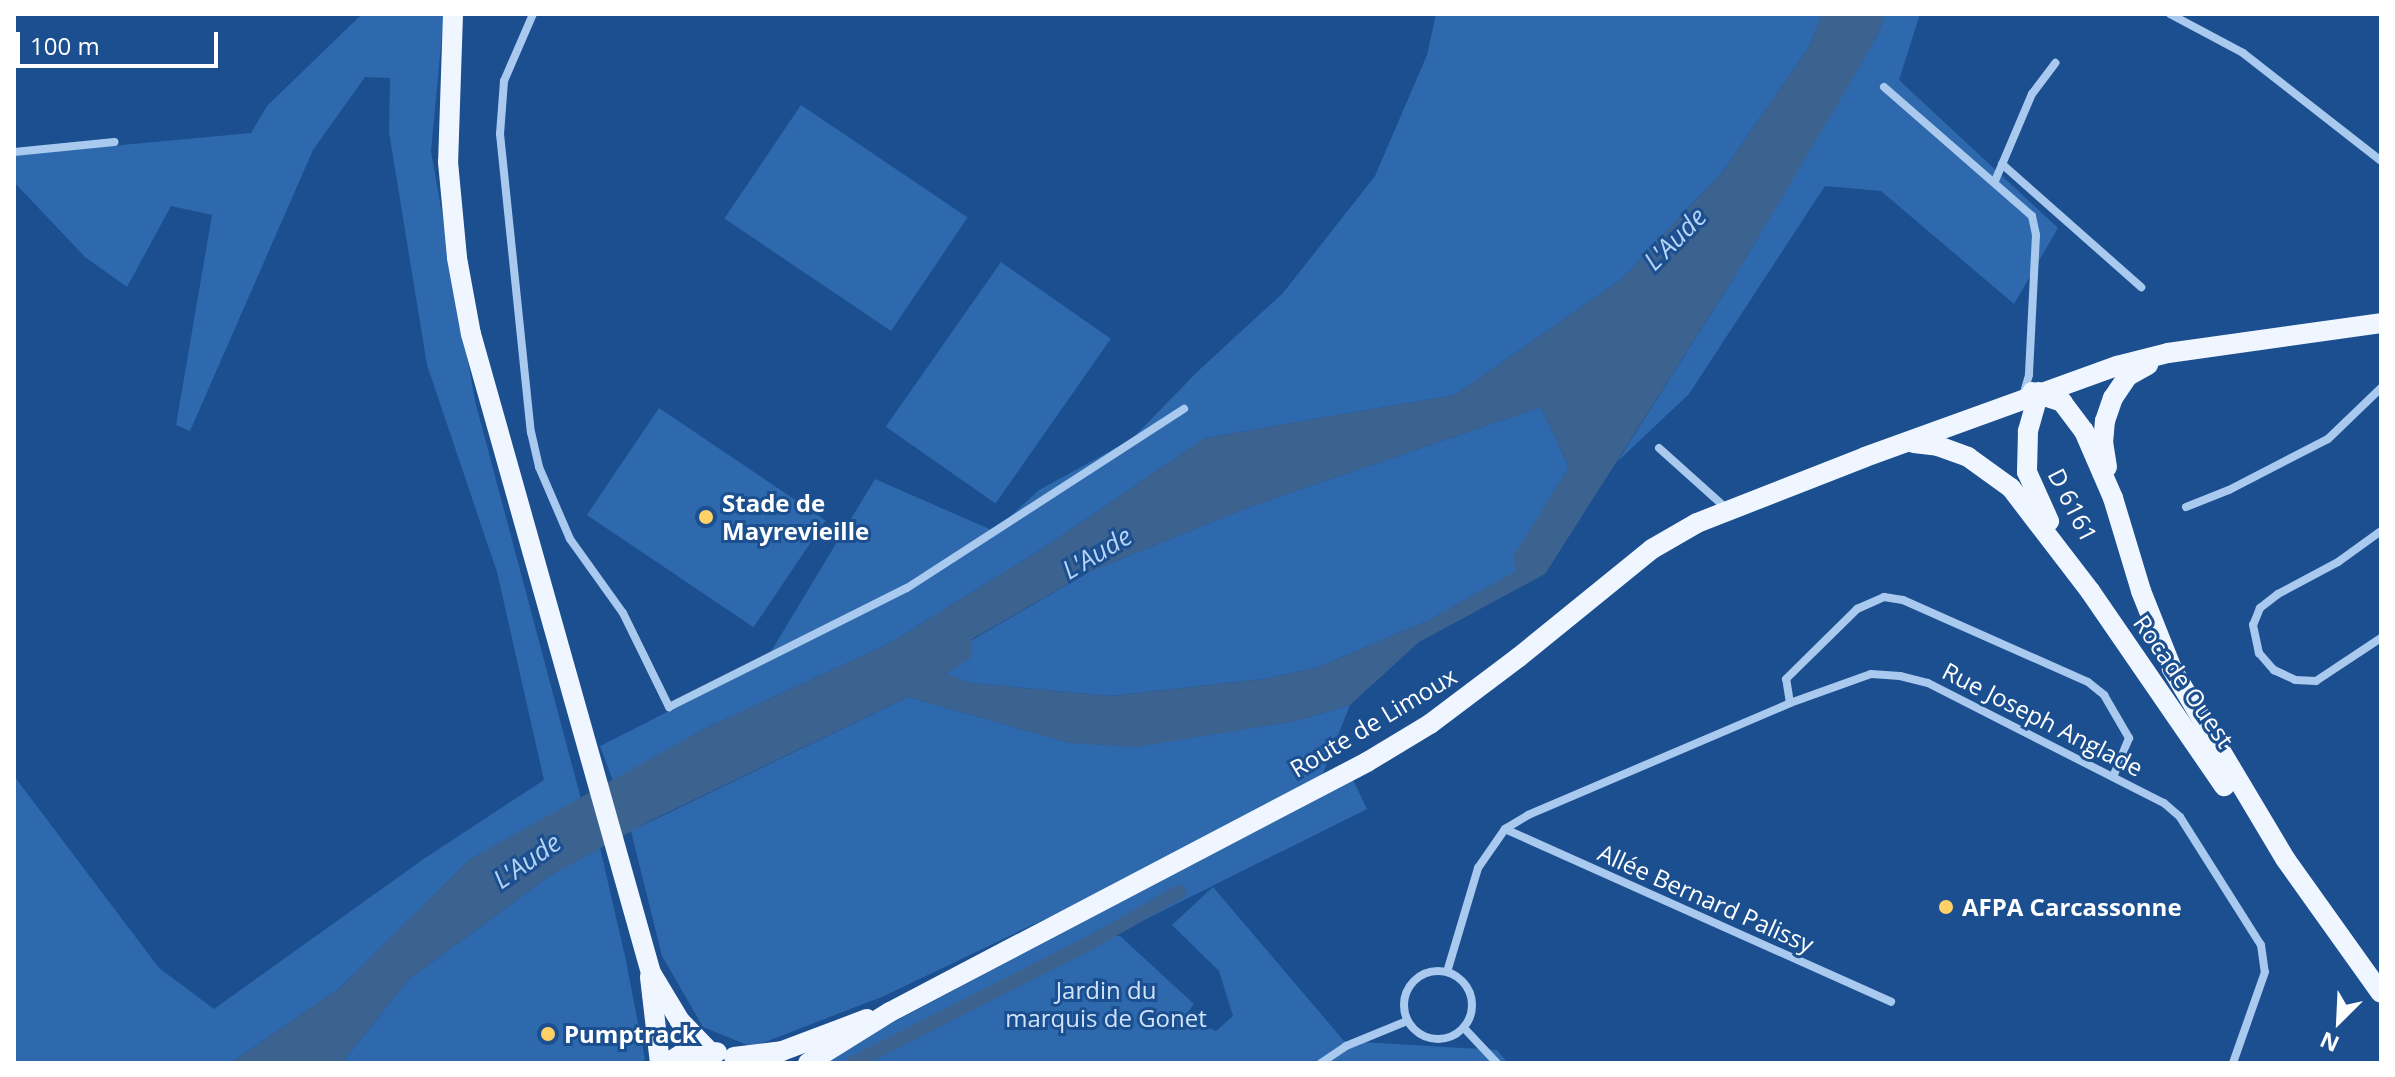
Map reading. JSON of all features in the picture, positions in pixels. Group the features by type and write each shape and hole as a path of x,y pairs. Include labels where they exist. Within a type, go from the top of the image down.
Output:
{"main road":[{"path":"453,14 447,115 450,200 466,311 500,445 651,973 680,1021 708,1050 737,1060"},
{"path":"2031,386 2168,353 2381,323"},
{"name":"Rocade Ouest","path":"2168,353 2128,376 2113,398 2105,421 2103,443 2113,498 2141,591 2172,669 2286,860 2381,993"},
{"name":"D 6161","path":"1865,457 1909,443 2031,386"},
{"name":"D 6161","path":"1865,457 1902,435 2031,386"},
{"name":"D 6161","path":"2031,386 2027,472 2040,505 2090,591"},
{"name":"Rocade Ouest","path":"2031,386 2062,402 2084,431 2113,498"},
{"name":"D 6161","path":"1909,443 1938,446 1968,457 2011,488 2043,528"},
{"name":"Route de Limoux","path":"890,1012 1367,762 1430,724 1652,549 1728,510 1865,457"},
{"name":"Rocade Ouest","path":"2043,528 2230,795 2286,860"},
{"path":"651,973 649,990 658,1029 660,1063"},
{"name":"D 6161","path":"737,1060 782,1051 890,1012"},
{"name":"D 6161","path":"808,1063 890,1012"},
{"path":"668,1063 682,1054 708,1050"}],"street":[{"path":"533,14 504,81 500,134 531,432 539,467 570,539 623,613 669,707 907,588 1184,409"},
{"path":"2170,14 2243,53 2381,161"},
{"path":"1995,181 2032,94 2055,63"},
{"path":"1884,87 2032,216 2036,235 2031,386"},
{"path":"14,152 115,142"},
{"path":"2002,164 2141,287"},
{"path":"2186,507 2242,484 2328,439 2381,388"},
{"path":"1659,448 1728,510"},
{"path":"2381,531 2338,562 2278,594 2260,608 2253,625 2259,653 2274,670 2295,680 2316,681 2381,638"},
{"path":"1790,703 1786,679 1857,609 1884,597 1903,600 2088,682 2104,695 2129,738 2113,777"},
{"name":"Rue Joseph Anglade","path":"1447,972 1478,868 1505,829 1528,815 1790,703 1871,674 1900,676 1928,683 2164,803 2180,817 2261,945 2265,972 2233,1063"},
{"name":"Allée Bernard Palissy","path":"1505,829 1891,1002"},
{"path":"1431,972 1447,972 1466,985 1472,1010 1464,1028 1453,1036 1433,1039 1412,1029 1407,1021 1404,999 1409,987 1431,972"},
{"path":"1321,1063 1346,1046 1407,1021"},
{"path":"1464,1028 1497,1063"}],"green space":[{"path":"362,14 444,14 431,151 475,401 581,799 470,859 340,988 230,1063 14,1063 14,776 159,968 214,1009 425,858 544,780 497,572 427,365 389,132 390,78 365,77 313,150 190,431 176,425 212,215 171,206 127,287 85,257 14,182 14,155 251,133 267,106"},
{"path":"1436,14 1822,14 1809,47 1723,171 1623,278 1455,395 1205,438 1045,547 888,644 704,729 613,781 600,746 764,663 875,479 994,531 1039,490 1132,439 1197,372 1283,293 1375,176 1427,55"},
{"path":"1885,14 1920,14 1899,80 2058,228 2014,304 1881,191 1825,186 1689,394 1617,462 1740,268 1879,32"},
{"path":"801,105 968,217 891,331 724,219"},
{"path":"1001,262 1111,339 995,504 886,427"},
{"path":"1541,407 1569,467 1514,557 1517,571 1427,621 1316,668 1263,679 1110,696 972,683 945,674 971,657 972,640 1091,571 1252,506"},
{"name":"Stade de Mayrevieille","path":"659,408 826,520 754,627 587,515"},
{"path":"908,697 1070,743 1137,746 1296,721 1350,705 1322,776 1183,853 884,996 752,1047 703,1027 662,956 631,831"},
{"name":"Jardin du marquis de Gonet","path":"1353,780 1367,809 1112,936 1120,936 1194,1004 1188,1012 1192,1020 1216,1031 1233,1016 1219,971 1172,925 1213,887 1344,1041 1497,1050 1508,1063 816,1063"},
{"path":"600,848 625,956 645,1059 642,1063 342,1063 409,979 551,875"}],"water":[{"name":"L'Aude","path":"1822,14 1885,14 1879,32 1856,73 1740,268 1545,574 1419,642 1350,705 1296,721 1137,747 1070,743 908,697 654,819 551,875 409,979 342,1063 230,1063 340,988 470,859 704,729 888,644 1045,547 1205,438 1455,395 1623,278 1723,171 1809,47","holes":["1541,407 1569,467 1513,557 1516,571 1427,621 1316,668 1263,679 1110,696 972,683 946,674 972,657 972,639 1091,571 1252,506"]}],"waterway":[{"path":"853,1063 1090,943 1179,892"}],"place":[{"name":"Stade de Mayrevieille","path":"706,517"},
{"name":"AFPA Carcassonne","path":"1946,907"},
{"name":"Pumptrack","path":"548,1034"}]}
